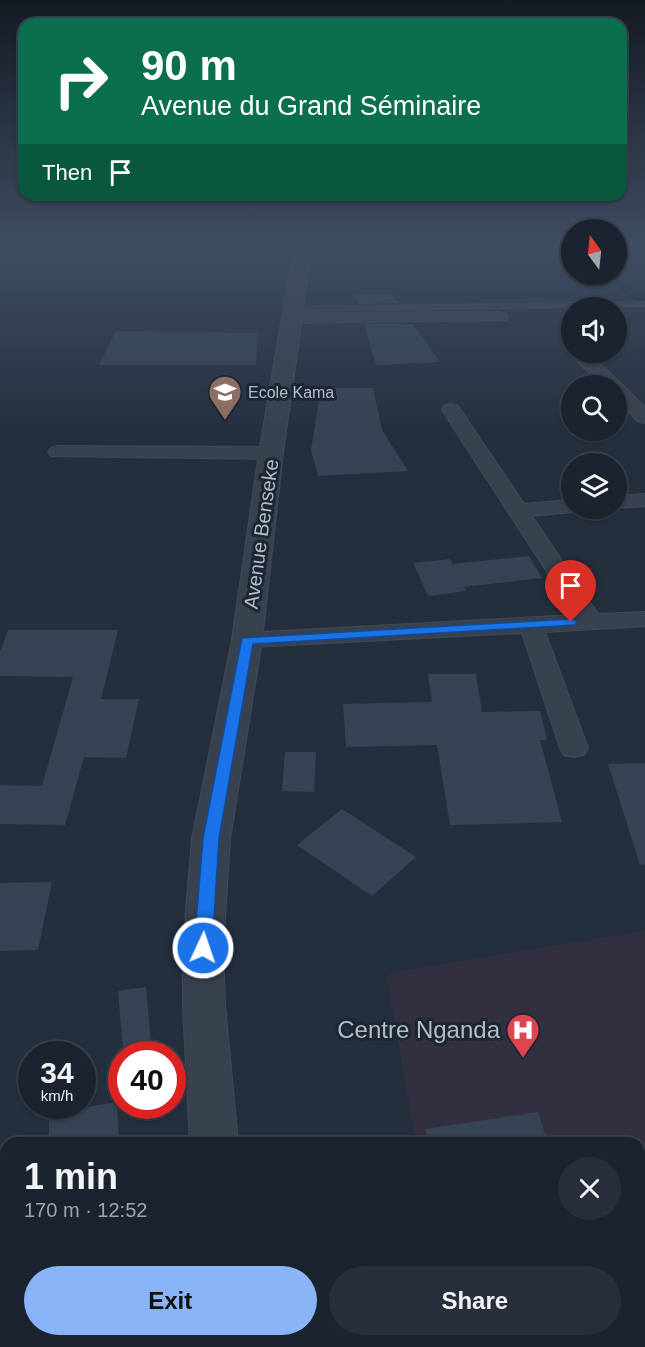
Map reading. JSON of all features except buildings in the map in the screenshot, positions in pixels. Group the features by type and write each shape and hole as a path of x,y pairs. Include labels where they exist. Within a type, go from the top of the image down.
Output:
{"street":[{"name":"Avenue Benseke","path":"214,1137 204,1005 205,910 211,838 247,640 271,453 294,310"},
{"path":"293,314 500,317"},
{"path":"589,363 601,375"},
{"path":"627,400 645,417"},
{"path":"451,410 591,622"},
{"path":"58,452 271,453"},
{"path":"627,501 645,500"},
{"path":"518,511 561,507"},
{"path":"247,640 645,619"},
{"path":"531,624 574,748"}],"lane":[{"path":"293,314 438,310"}],"shaded area":[{"name":"Centre Nganda","path":"645,931 645,1137 415,1137 386,974"}],"place":[{"name":"Ecole Kama","path":"225,421"},
{"name":"Centre Nganda","path":"523,1059"}],"route":[{"path":"203,948 211,838 247,640 353,636 571,622"}]}
